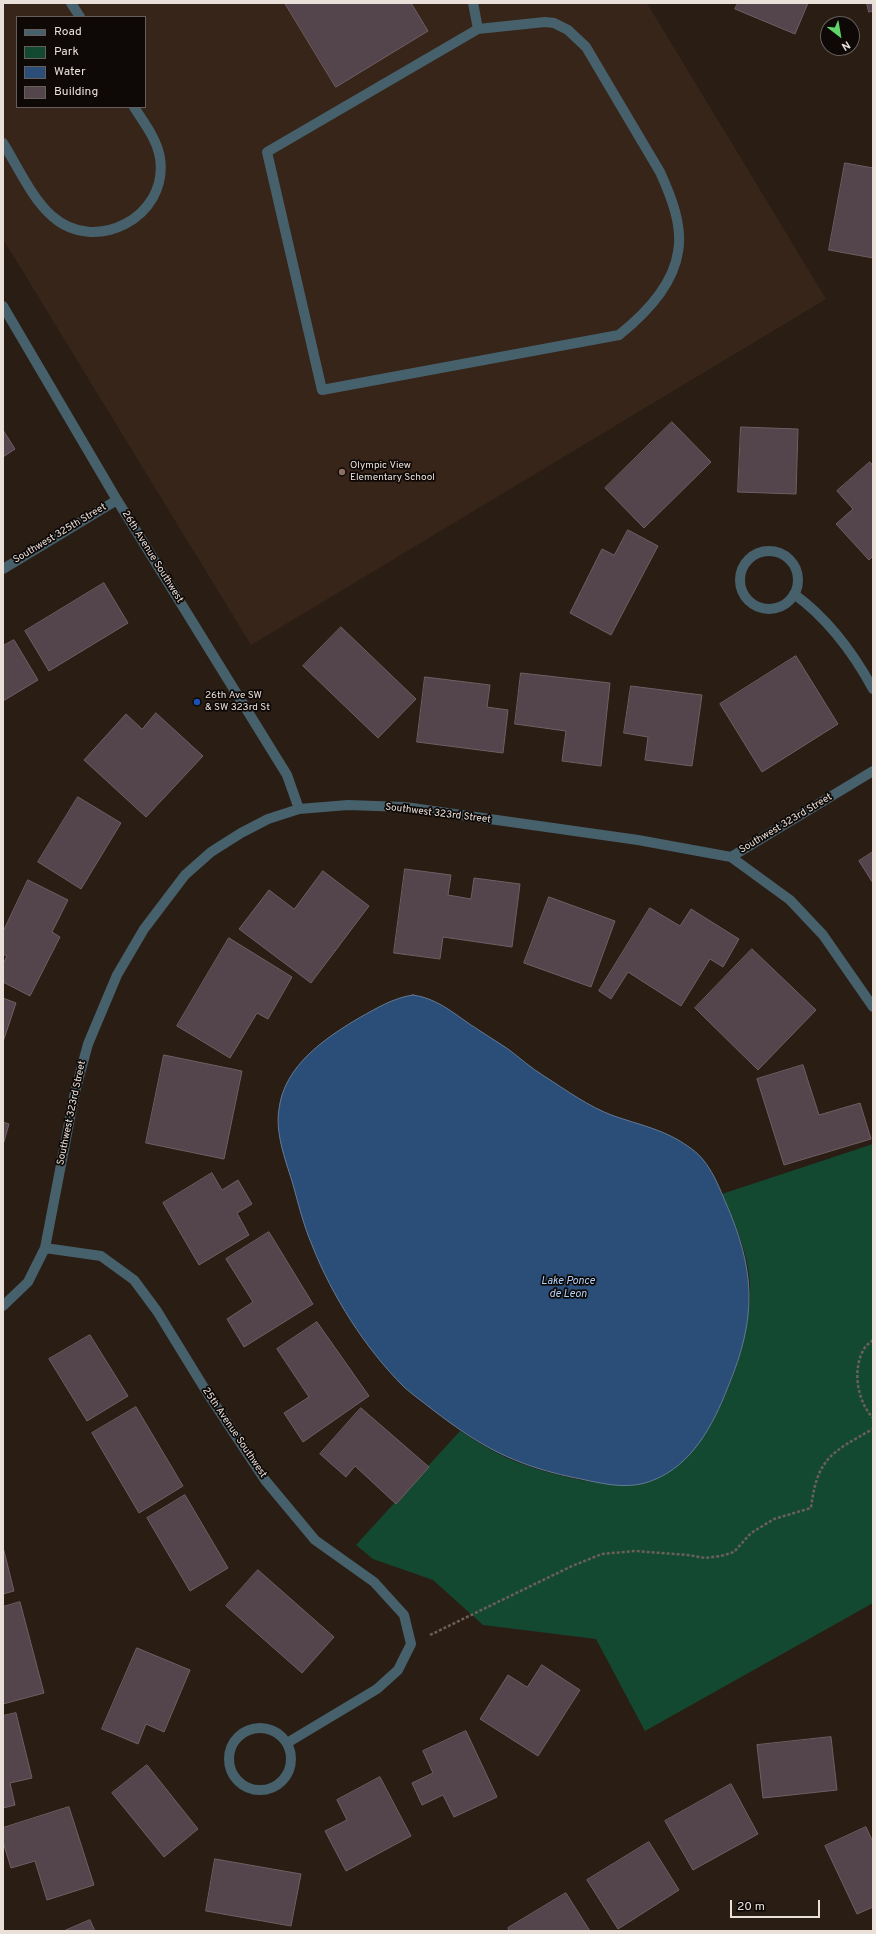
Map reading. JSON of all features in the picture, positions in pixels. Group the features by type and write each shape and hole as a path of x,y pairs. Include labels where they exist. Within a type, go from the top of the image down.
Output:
{"street":[{"path":"71,3 79,16"},
{"path":"473,3 478,29"},
{"path":"554,23 568,30 586,47 660,172 669,193 678,232 678,252 672,270 653,302 638,320 619,335 322,390 267,152 478,29 554,23"},
{"path":"3,143 25,180 52,216 65,225 81,231 97,232 113,230 128,224 140,215 150,203 157,189 160,174 160,159 156,144 135,108"},
{"name":"26th Avenue Southwest","path":"3,306 117,500 287,775 298,809"},
{"name":"Southwest 325th Street","path":"3,568 117,500"},
{"path":"772,551 783,554 792,562 797,572 798,583 794,594 787,603 777,608 765,609 755,606 746,598 740,588 740,577 743,566 750,557 760,552 772,551"},
{"path":"794,594 826,623 848,651 873,689"},
{"name":"Southwest 323rd Street","path":"3,1306 28,1282 45,1248 74,1092 88,1044 117,975 144,929 185,875 211,852 240,833 268,819 298,809 348,805 405,807 638,840 730,857 873,771"},
{"path":"730,857 790,900 823,935 873,1007"},
{"name":"25th Avenue Southwest","path":"45,1248 101,1256 134,1280 157,1311 208,1394 265,1480 315,1540 374,1582 404,1615 411,1644"},
{"path":"287,1743 377,1689 398,1670 411,1644"},
{"path":"256,1728 268,1729 279,1735 287,1743 291,1755 290,1767 284,1778 276,1786 264,1790 252,1789 241,1784 233,1775 230,1763 230,1751 236,1740 245,1732 256,1728"}],"path":[{"path":"873,1340 864,1348 857,1371 861,1400 873,1418"},
{"path":"411,1644 572,1566 602,1554 635,1551 688,1555 705,1558 734,1552 750,1533 774,1519 810,1508 812,1493 822,1466 837,1450 873,1429"}],"shaded area":[{"name":"Olympic View Elementary School","path":"3,3 647,3 826,299 251,645 3,239"}],"green space":[{"path":"873,1144 873,1603 645,1731 596,1639 483,1625 433,1580 373,1559 356,1545 460,1431 507,1458 539,1470 580,1480 621,1485 638,1484 653,1480 674,1467 694,1448 711,1424 725,1396 736,1367 744,1338 749,1310 750,1286 747,1262 732,1217 722,1194"}],"water":[{"name":"Lake Ponce de Leon","path":"413,995 429,999 444,1006 508,1049 539,1073 587,1103 614,1116 653,1128 680,1141 696,1152 711,1171 735,1226 743,1250 749,1294 748,1316 744,1338 737,1362 715,1416 699,1443 689,1455 665,1474 641,1484 611,1485 571,1477 531,1466 514,1460 482,1444 450,1423 404,1387 376,1356 363,1338 329,1283 306,1229 281,1145 278,1118 282,1094 289,1079 298,1067 320,1044 346,1026 379,1007 399,998"}],"building":[{"path":"285,3 411,3 428,31 336,87"},
{"path":"738,3 808,3 795,34 735,9"},
{"path":"867,3 873,3 873,11 869,12"},
{"path":"845,163 873,168 873,258 829,250"},
{"path":"672,422 711,462 644,528 605,488"},
{"path":"741,427 798,429 796,494 738,492"},
{"path":"3,430 15,449 3,457"},
{"path":"870,462 873,466 873,556 869,560 836,524 853,509 837,491"},
{"path":"628,530 658,546 611,635 570,613 602,549 614,555"},
{"path":"104,583 128,623 49,671 25,631"},
{"path":"341,627 416,699 378,738 303,666"},
{"path":"14,640 38,680 3,701 3,646"},
{"path":"796,656 838,724 762,772 720,704"},
{"path":"521,673 610,683 601,766 562,761 566,731 515,724"},
{"path":"425,677 490,685 487,707 508,710 503,753 417,742"},
{"path":"631,686 702,695 692,766 645,760 648,737 624,733"},
{"path":"156,713 203,756 146,817 84,760 126,714 142,729"},
{"path":"78,797 121,823 81,889 38,862"},
{"path":"873,852 873,883 859,861"},
{"path":"405,869 451,875 448,895 471,899 474,878 520,884 512,947 443,937 440,959 394,953"},
{"path":"323,871 369,906 311,983 239,929 269,890 294,909"},
{"path":"28,880 68,900 52,932 60,937 30,996 3,982 3,964 7,956 3,954 3,932"},
{"path":"549,897 615,921 591,987 524,963"},
{"path":"650,908 680,926 691,909 739,939 723,967 710,959 681,1006 628,972 611,999 599,991"},
{"path":"229,938 292,977 268,1019 257,1013 230,1058 177,1026"},
{"path":"752,949 816,1010 758,1070 695,1008"},
{"path":"3,998 16,1003 3,1042"},
{"path":"164,1055 242,1071 224,1159 146,1143"},
{"path":"803,1065 819,1115 860,1103 871,1139 784,1165 757,1079"},
{"path":"3,1122 9,1124 3,1145"},
{"path":"212,1173 222,1190 238,1180 252,1204 237,1213 249,1235 199,1265 163,1203"},
{"path":"269,1232 313,1304 244,1347 227,1319 253,1302 226,1259"},
{"path":"317,1322 369,1396 303,1442 284,1413 309,1397 277,1349"},
{"path":"90,1335 128,1396 87,1421 49,1359"},
{"path":"136,1407 183,1486 139,1513 92,1433"},
{"path":"361,1408 429,1467 396,1504 355,1466 346,1477 320,1454"},
{"path":"185,1495 228,1568 190,1591 147,1518"},
{"path":"3,1547 14,1591 3,1594"},
{"path":"258,1570 334,1637 302,1673 226,1606"},
{"path":"20,1602 44,1693 3,1704 3,1607"},
{"path":"137,1648 190,1670 164,1732 146,1724 138,1744 102,1729"},
{"path":"542,1665 580,1690 538,1756 480,1719 508,1675 527,1687"},
{"path":"16,1713 32,1778 10,1783 15,1805 3,1808 3,1716"},
{"path":"466,1731 497,1797 454,1817 443,1795 422,1805 412,1783 433,1773 423,1751"},
{"path":"831,1737 837,1790 763,1798 757,1745"},
{"path":"147,1765 198,1829 164,1857 112,1793"},
{"path":"380,1777 411,1836 346,1871 325,1831 347,1820 337,1800"},
{"path":"731,1784 758,1834 693,1870 665,1821"},
{"path":"69,1807 94,1885 47,1900 35,1861 11,1868 3,1842 3,1828"},
{"path":"866,1827 873,1842 873,1907 857,1914 825,1846"},
{"path":"649,1842 679,1890 618,1929 587,1880"},
{"path":"215,1859 301,1874 291,1926 206,1911"},
{"path":"566,1893 590,1931 509,1931 508,1928"},
{"path":"90,1920 95,1931 64,1931"}],"place":[{"name":"Olympic View Elementary School","path":"342,472"},
{"name":"26th Ave SW & SW 323rd St","path":"197,702"}]}
